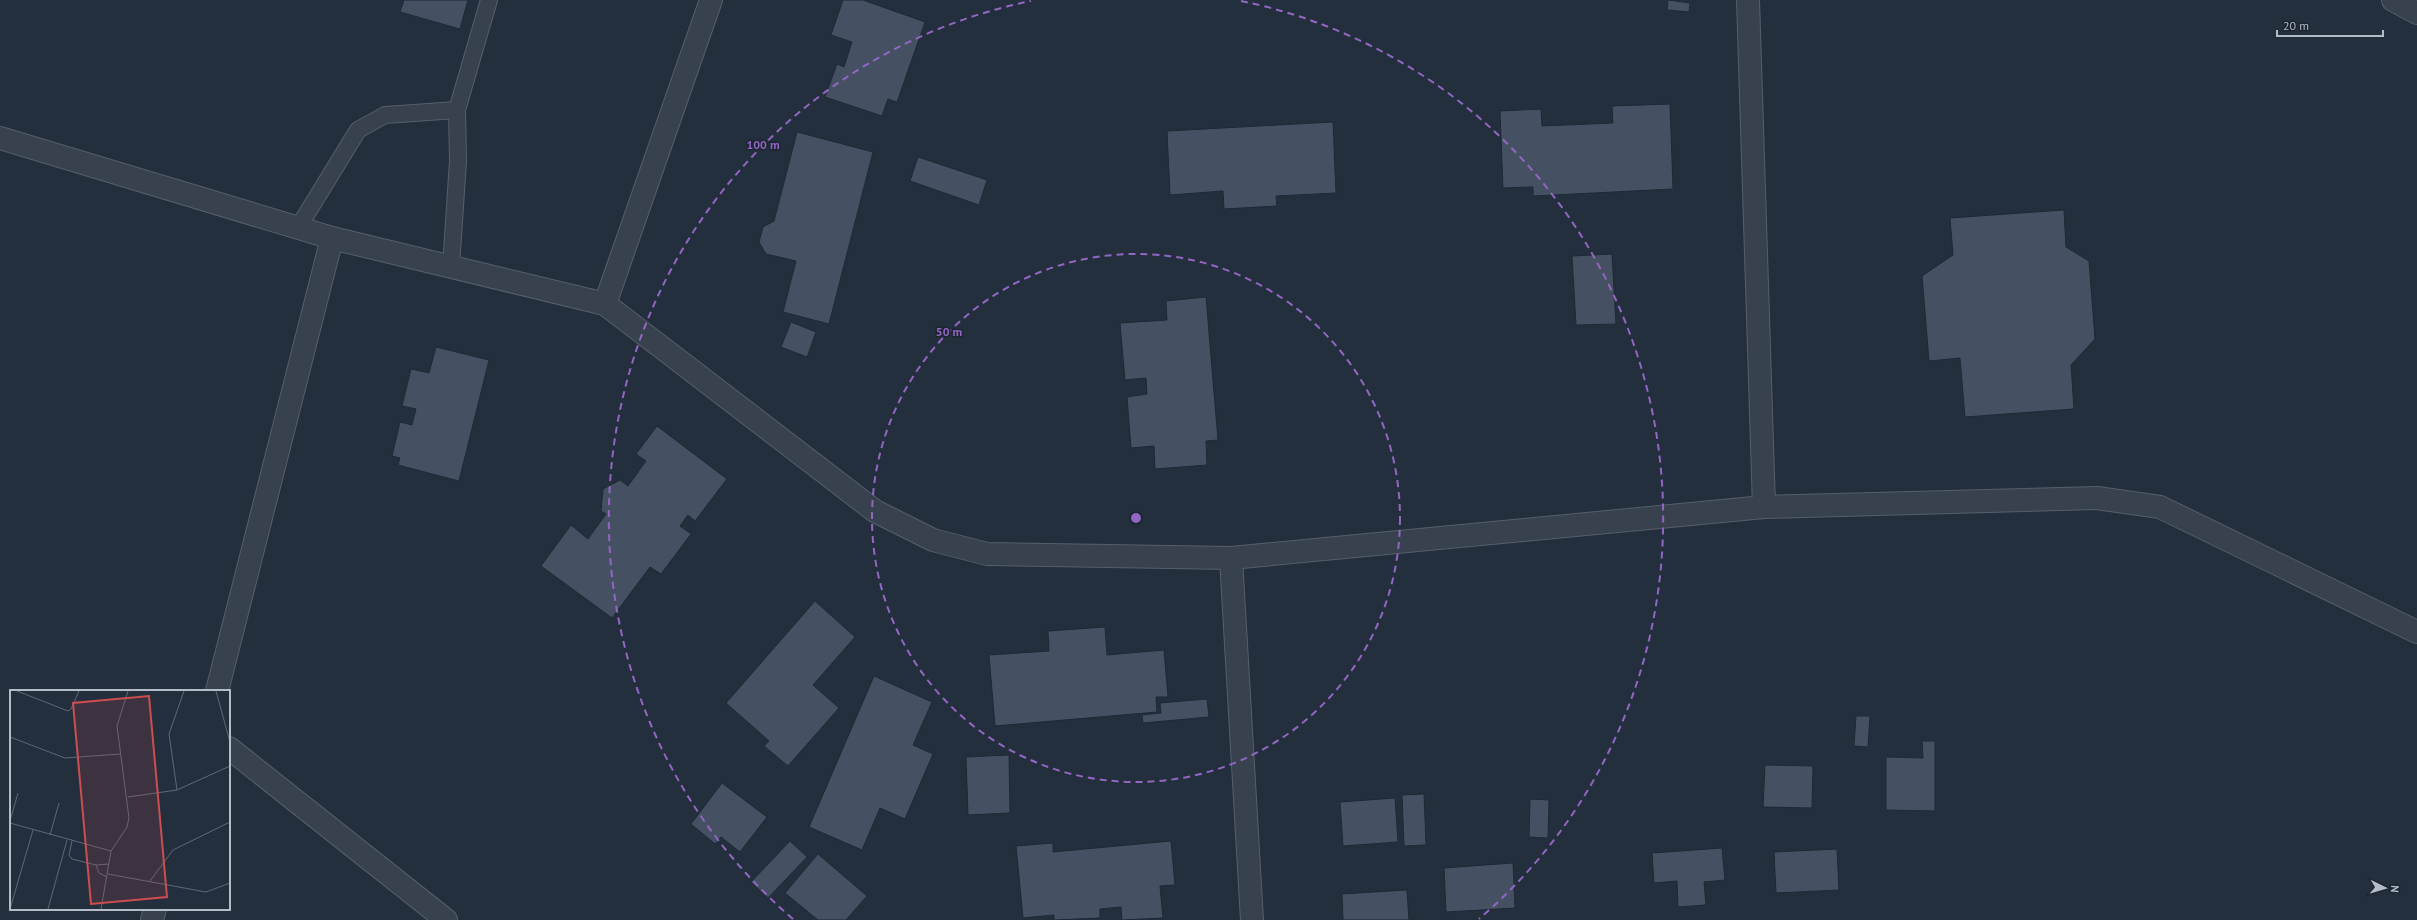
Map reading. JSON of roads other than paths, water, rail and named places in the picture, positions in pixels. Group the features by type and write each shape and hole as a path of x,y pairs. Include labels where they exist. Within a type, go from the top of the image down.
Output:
{"street":[{"path":"605,304 711,0"},
{"path":"1748,0 1764,507"},
{"path":"2393,0 2417,13"},
{"path":"0,138 332,238 605,304 875,511 933,540 987,554 1231,558 1764,507 2096,498 2160,507 2417,632"},
{"path":"217,690 332,238"},
{"path":"1231,558 1252,920"},
{"path":"230,749 446,920"},
{"path":"152,920 155,910"}],"lane":[{"path":"451,267 458,161 457,110 489,0"},
{"path":"298,228 358,130 385,115 457,110"}]}
